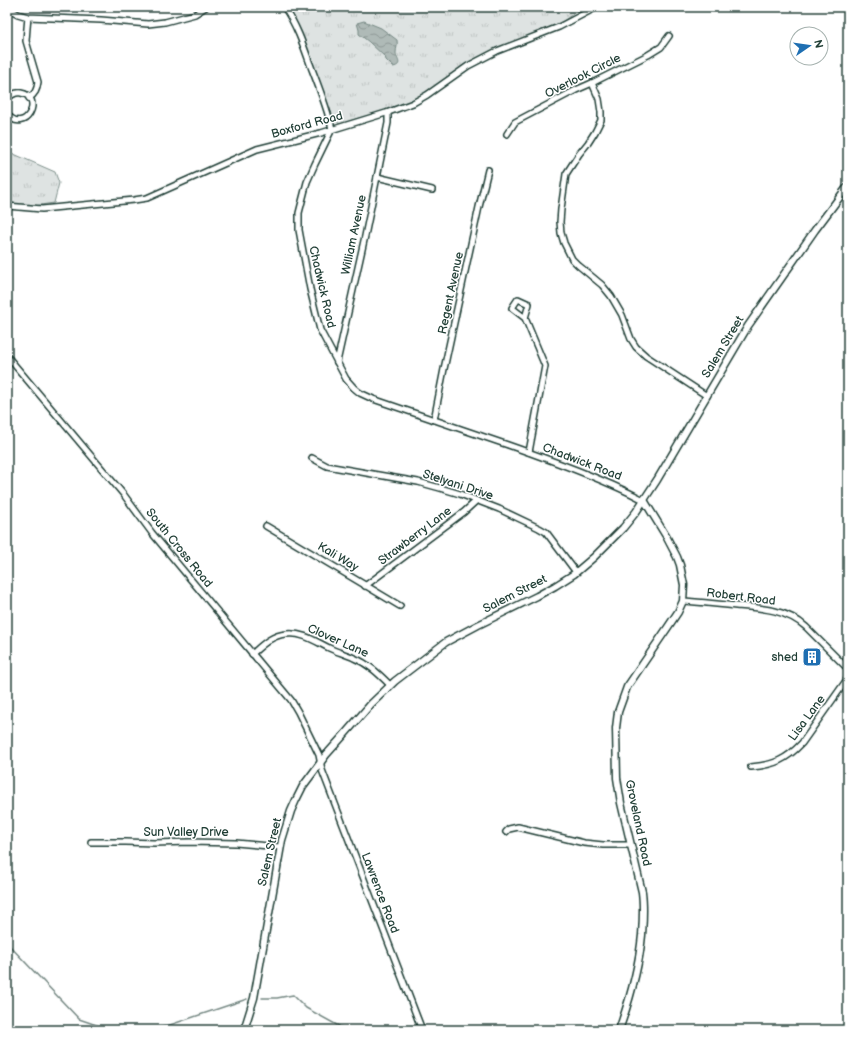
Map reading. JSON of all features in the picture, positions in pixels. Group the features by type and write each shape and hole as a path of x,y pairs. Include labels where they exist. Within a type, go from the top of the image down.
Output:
{"main road":[{"name":"Salem Street","path":"244,1030 254,998 280,847 286,825 303,786 320,762 390,685 420,661 446,642 555,586 576,572 594,557 623,528 644,500 680,443 748,326 815,230 848,186"},
{"name":"Groveland Road","path":"619,1030 635,980 641,944 644,904 617,778 616,728 618,712 627,687 678,612 683,601 684,585 677,557 644,500"}],"street":[{"path":"7,8 28,17 101,20 148,24 165,22 195,14 206,7"},
{"path":"284,7 293,21 300,38 317,82 332,129"},
{"name":"Boxford Road","path":"7,206 42,209 147,198 257,150 388,113 413,103 468,66 497,51 559,27 597,7"},
{"path":"28,17 26,41 38,82 34,94 29,98"},
{"name":"Overlook Circle","path":"506,134 515,122 648,55 661,47 669,36"},
{"path":"592,83 599,99 601,112 600,120 595,132 566,174 560,222 564,243 572,259 602,285 611,296 622,315 631,339 640,351 672,374 707,396"},
{"path":"7,99 9,96 20,93 25,94 32,102 31,113 28,118 17,121 12,119 7,114"},
{"name":"William Avenue","path":"336,362 377,177 388,123 388,113"},
{"name":"Chadwick Road","path":"332,129 307,182 299,224 316,317 323,336 346,379 354,388 373,399 529,452 609,483 644,500"},
{"name":"Regent Avenue","path":"434,420 488,170"},
{"path":"377,177 432,190"},
{"path":"525,318 545,366 529,452"},
{"name":"South Cross Road","path":"7,356 118,489 290,700 298,712 319,755 320,762"},
{"name":"Stelyani Drive","path":"312,458 327,466 432,486 460,494 523,520 546,532 576,572"},
{"name":"Strawberry Lane","path":"365,586 464,512 476,500"},
{"name":"Kali Way","path":"266,526 400,606"},
{"name":"Robert Road","path":"683,601 766,609 787,615 800,622 848,669"},
{"name":"Clover Lane","path":"252,654 276,636 285,634 302,635 330,649 356,658 377,672 390,685"},
{"name":"Lisa Lane","path":"751,767 779,761 794,752 848,678"},
{"name":"Lawrence Road","path":"320,762 422,1030"},
{"path":"506,832 509,829 518,827 584,843 631,845"},
{"name":"Sun Valley Drive","path":"91,842 236,843 280,847"}],"green space":[{"path":"287,7 583,7 563,21 473,60 423,95 385,112 340,124 335,121"},
{"path":"7,151 55,172 59,183 54,203 27,207 7,204"}],"water":[{"path":"364,21 381,28 397,40 396,55 399,62 398,65 393,67 385,57 359,34 357,23"}],"waterway":[{"path":"7,943 79,1019 111,1030"},
{"path":"262,998 277,998 293,995 306,1008 346,1030"},
{"path":"155,1030 247,999"}],"place":[{"name":"shed","path":"812,657"}]}
